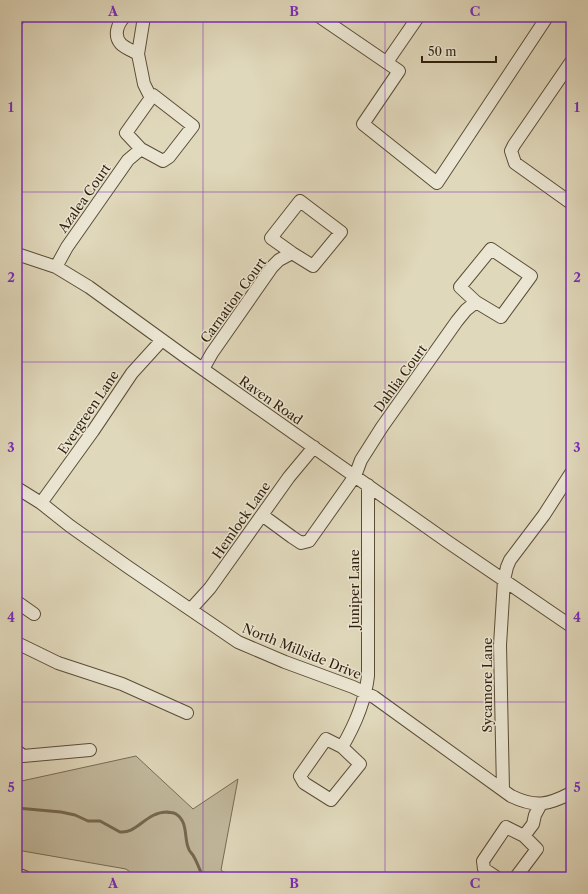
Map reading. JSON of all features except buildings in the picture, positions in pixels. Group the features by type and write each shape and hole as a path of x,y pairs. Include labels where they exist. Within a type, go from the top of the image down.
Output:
{"street":[{"path":"124,17 118,24 117,35 121,44 138,54"},
{"path":"144,17 138,54 144,84 151,98"},
{"path":"320,17 399,71 363,124 437,183 547,17"},
{"path":"387,62 418,17"},
{"path":"571,62 511,151 514,163 571,203"},
{"path":"153,95 193,126 169,157 163,161 141,149 126,133 153,95"},
{"name":"Azalea Court","path":"56,267 67,247 128,160 141,149"},
{"path":"300,201 341,232 313,266 292,253 271,238 300,201"},
{"path":"491,249 531,276 501,317 476,302 460,287 491,249"},
{"name":"Carnation Court","path":"203,369 212,353 272,267 278,260 292,253"},
{"name":"Raven Road","path":"17,254 56,267 88,287 355,476 571,626"},
{"name":"Dahlia Court","path":"262,515 301,543 309,541 355,476 361,460 382,427 462,316 476,302"},
{"name":"Evergreen Lane","path":"41,503 132,373 162,340"},
{"name":"Hemlock Lane","path":"191,609 210,588 288,477 314,447"},
{"name":"Sycamore Lane","path":"503,790 500,645 504,580 510,560 544,515 571,474"},
{"name":"Juniper Lane","path":"342,747 355,722 365,693 368,660 368,485"},
{"name":"North Millside Drive","path":"17,488 41,503 75,530 128,567 247,647 365,693 425,733 503,790 519,800 541,804"},
{"path":"17,602 34,614"},
{"path":"17,643 58,663 122,684 187,713"},
{"path":"326,739 342,747 360,764 331,800 304,783 300,776 326,739"},
{"path":"17,751 23,756 90,750"},
{"path":"524,836 533,824 535,815 541,804 554,802 571,793"},
{"path":"496,877 484,869 483,861 506,827 524,836 537,849 516,877"},
{"path":"17,874 25,877"}],"shaded area":[{"path":"136,756 193,809 238,779 221,870 230,877 137,877 126,869 17,850 17,782"}],"waterway":[{"path":"17,808 61,812 75,815 88,821 100,821 120,832 132,830 153,815 167,812 175,813 180,817 184,825 190,852 203,877"}]}
